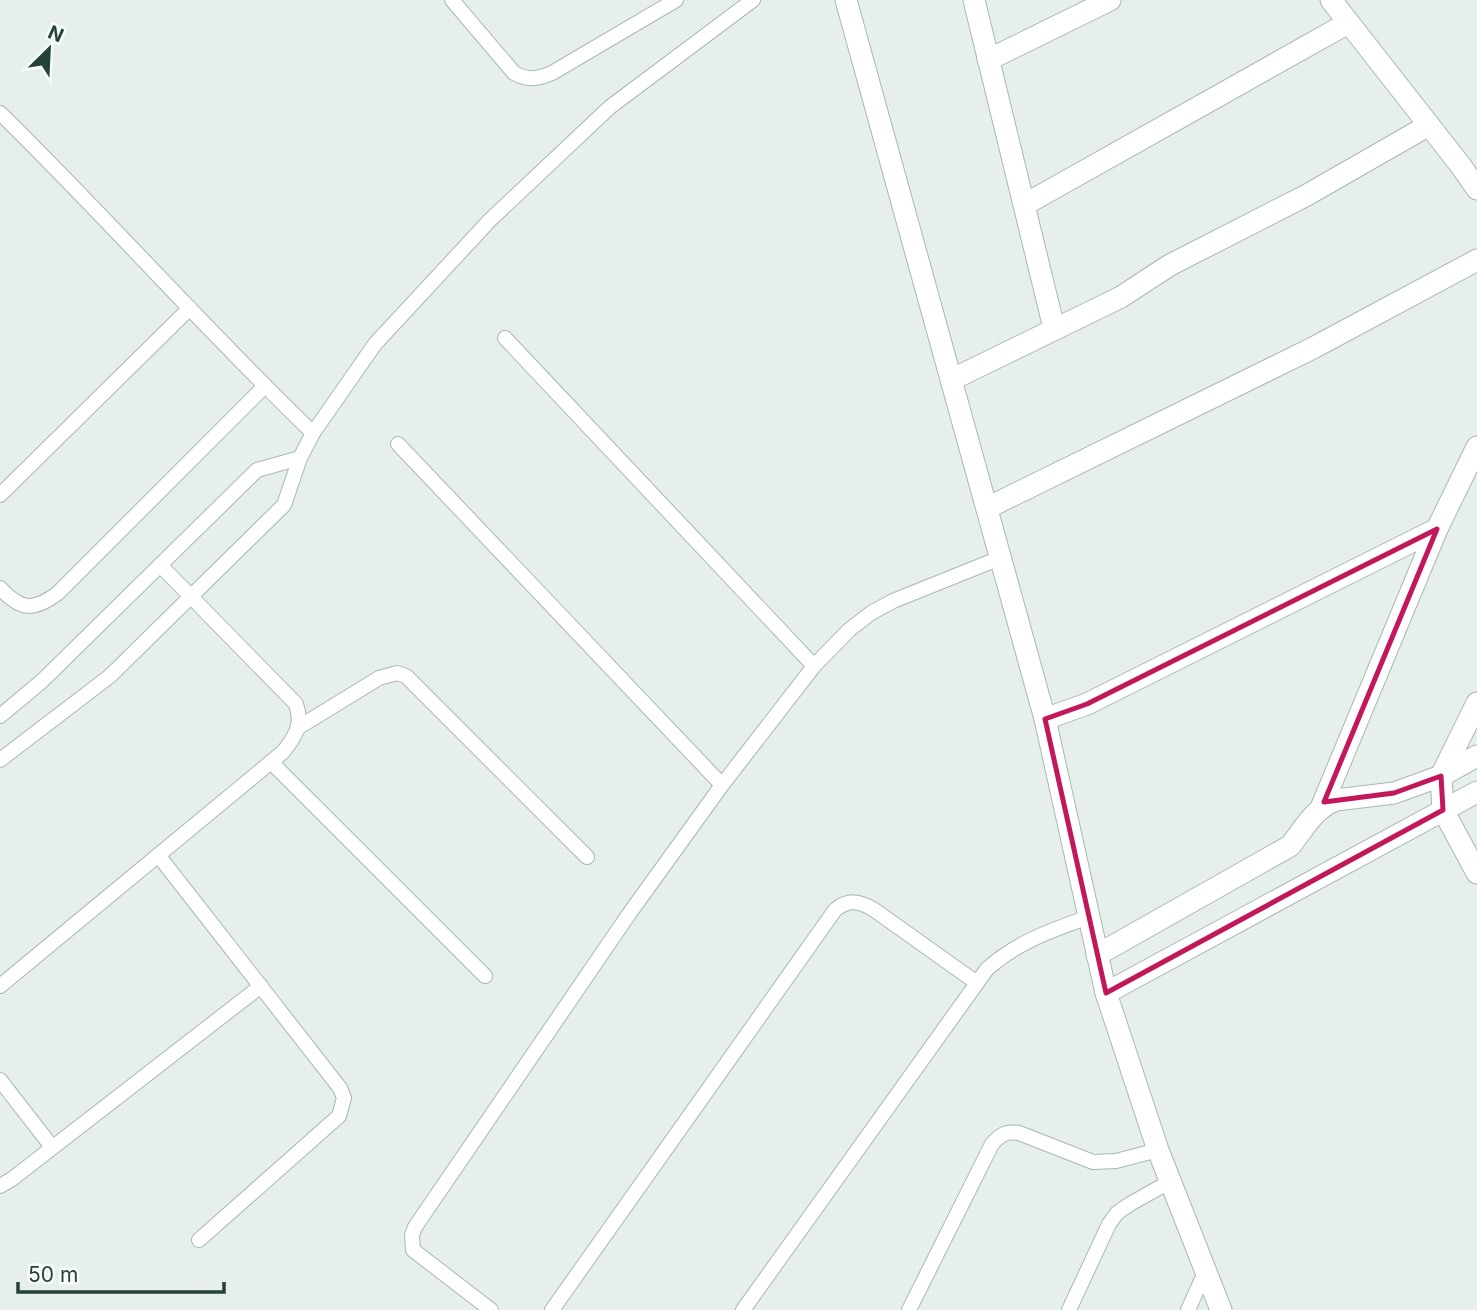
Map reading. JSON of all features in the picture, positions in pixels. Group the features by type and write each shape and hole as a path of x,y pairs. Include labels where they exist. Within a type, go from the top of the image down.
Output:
{"street":[{"path":"846,0 1045,719 1106,993 1158,1150 1221,1310"},
{"path":"974,0 1054,328"},
{"path":"988,60 1110,0"},
{"path":"1331,0 1477,189"},
{"path":"1024,205 1349,23"},
{"path":"951,380 1121,297 1170,265 1307,195 1429,125"},
{"path":"987,508 1313,348 1477,260"},
{"path":"1321,808 1437,529 1477,447"},
{"path":"1045,719 1087,704 1437,529"},
{"path":"1477,703 1441,776 1444,810 1477,873"},
{"path":"1097,955 1290,846 1307,822 1321,808 1336,800 1394,793 1441,776 1477,756"},
{"path":"1106,993 1477,792"}],"lane":[{"path":"452,0 514,73 524,79 535,79 552,73 676,0"},
{"path":"0,760 110,676 284,505 300,458 313,433 375,344 490,220 610,107 753,0"},
{"path":"0,113 68,180 264,386 313,433"},
{"path":"0,495 190,308"},
{"path":"505,338 814,666"},
{"path":"0,588 9,598 33,607 58,593 264,386"},
{"path":"398,444 722,785"},
{"path":"0,716 42,681 257,470 300,458"},
{"path":"491,1310 413,1250 412,1235 629,914 722,785 814,666 849,630 893,601 1000,558"},
{"path":"0,986 284,752 299,727 300,716 296,704 160,565"},
{"path":"299,727 379,678 397,673 406,676 587,857"},
{"path":"271,762 485,976"},
{"path":"158,855 340,1088 344,1098 339,1116 199,1240"},
{"path":"552,1310 835,910 853,901 863,903 977,983"},
{"path":"743,1310 988,969 1013,949 1040,934 1089,917"},
{"path":"0,1186 261,986"},
{"path":"0,1080 52,1147"},
{"path":"909,1310 992,1144 1000,1135 1009,1131 1018,1133 1093,1162 1116,1161 1158,1150"},
{"path":"1069,1310 1109,1224 1118,1213 1171,1181"},
{"path":"1188,1310 1206,1270"}],"highlighted area":[{"path":"1437,529 1324,802 1394,793 1441,776 1443,810 1106,993 1045,719 1087,704"}]}
